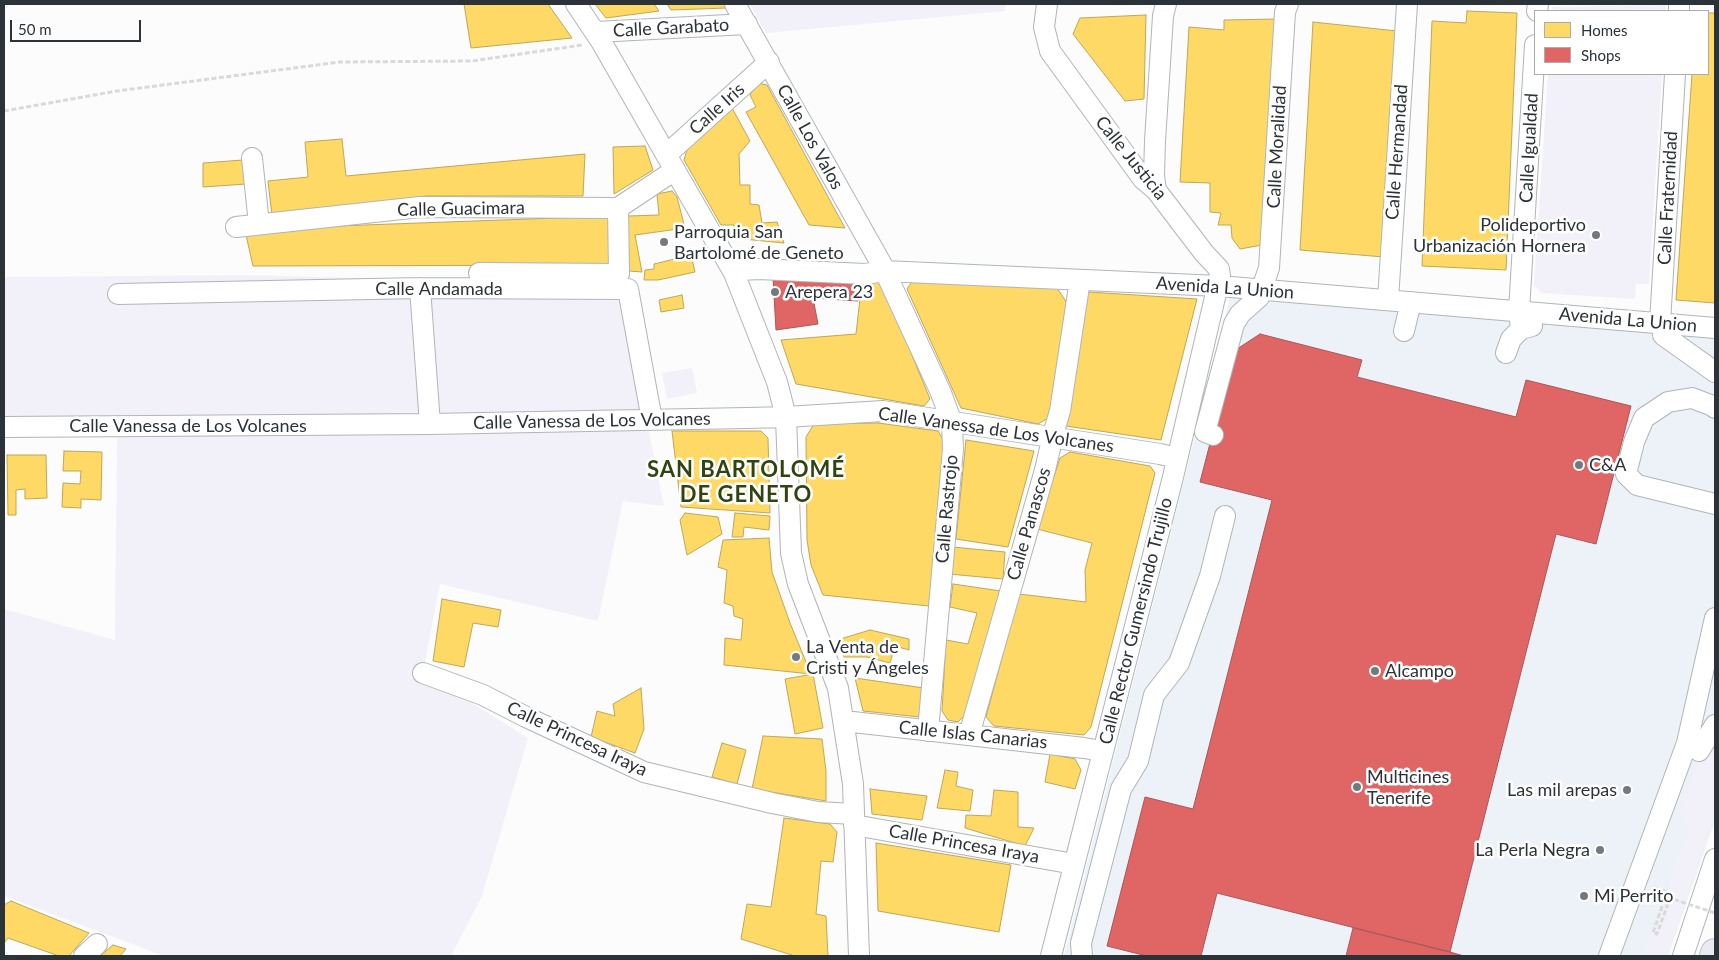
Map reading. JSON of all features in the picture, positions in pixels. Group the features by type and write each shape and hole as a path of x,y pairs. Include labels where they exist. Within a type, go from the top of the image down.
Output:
{"street":[{"path":"576,4 599,37 734,273 777,382 786,417 791,553 798,584 838,688 844,721 853,784 859,956"},
{"name":"Calle Los Valos","path":"735,4 884,271"},
{"name":"Calle Justicia","path":"1047,4 1044,27 1050,51 1143,179 1156,190 1204,253 1219,278"},
{"path":"1156,190 1154,176 1155,141 1163,16 1166,4"},
{"name":"Calle Moralidad","path":"1260,289 1269,268 1285,7 1288,4"},
{"name":"Calle Hermandad","path":"1388,300 1407,4"},
{"name":"Calle Garabato","path":"599,37 747,24"},
{"name":"Calle Iris","path":"670,163 769,62"},
{"name":"Calle Igualdad","path":"1520,320 1534,62"},
{"name":"Calle Fraternidad","path":"1661,329 1675,75"},
{"path":"1112,138 1132,146 1147,146 1155,141"},
{"path":"252,158 259,224"},
{"path":"479,273 619,274 618,208 670,163"},
{"name":"Calle Guacimara","path":"236,227 420,207 618,208"},
{"path":"1196,285 1202,280 1207,268 1204,253"},
{"name":"Avenida La Union","path":"734,273 741,270 759,269 865,274 884,271 1196,285 1219,278 1260,289 1411,302 1520,320 1661,329 1715,328"},
{"name":"Calle Rastrojo","path":"884,271 941,393 952,423 953,449 928,731"},
{"name":"Calle Rector Gumersindo Trujillo","path":"1051,956 1177,458 1219,278"},
{"name":"Calle Panascos","path":"969,735 1045,470 1060,410 1080,280"},
{"path":"420,288 430,424"},
{"name":"Calle Andamada","path":"118,294 420,288 628,289 652,420"},
{"path":"1212,435 1205,432 1234,324 1240,314 1259,297 1260,289"},
{"path":"1404,331 1411,302"},
{"path":"1506,353 1520,320"},
{"path":"1661,329 1715,340"},
{"path":"1661,329 1715,372"},
{"path":"1715,408 1692,398 1668,402 1644,418 1634,442 1626,474 1637,485 1715,504"},
{"name":"Calle Vanessa de Los Volcanes","path":"4,427 430,424 652,420 786,417 883,411 1177,458"},
{"path":"1082,956 1082,943 1121,790 1138,761 1154,695 1179,663 1210,576 1225,516"},
{"path":"1609,956 1687,743 1715,618"},
{"name":"Calle Princesa Iraya","path":"423,673 483,695 644,772 772,803 1074,864"},
{"path":"1715,679 1698,751 1715,725"},
{"name":"Calle Islas Canarias","path":"844,721 1102,751"},
{"path":"1682,956 1715,859"}],"path":[{"path":"4,111 117,91 340,62 472,61 599,37"},
{"path":"1649,886 1667,892 1653,933 1657,934 1670,898 1715,913"}],"shaded area":[{"path":"750,4 1006,4 1005,11 766,33"},
{"path":"1666,5 1666,10 1552,10 1553,7"},
{"path":"1548,75 1662,75 1649,284 1636,284 1635,299 1541,293 1534,285"},
{"path":"245,275 619,285 664,506 623,501 598,621 440,584 423,673 528,738 482,896 451,956 164,956 4,896 4,609 115,640 117,432 4,430 4,277"},
{"path":"1234,282 1715,322 1715,820 1668,956 1064,956"},
{"path":"692,368 697,393 667,399 662,373"},
{"path":"1715,736 1715,814 1666,956 1643,956 1689,827 1680,815 1693,773"}],"building: Homes":[{"path":"464,4 548,4 572,38 471,48"},
{"path":"595,4 654,4 659,11 606,18"},
{"path":"667,4 725,4 727,8 671,10"},
{"path":"1467,11 1517,13 1506,270 1422,266 1432,21 1466,23"},
{"path":"1709,13 1715,13 1715,303 1676,300 1692,75 1709,75"},
{"path":"1146,15 1144,99 1125,101 1073,34 1080,18"},
{"path":"1278,19 1262,245 1240,249 1232,238 1231,225 1218,225 1221,213 1210,212 1210,183 1180,182 1189,27 1224,30 1224,20"},
{"path":"1313,22 1397,31 1384,257 1300,250"},
{"path":"758,83 767,85 845,228 809,225 746,112 756,107 750,95"},
{"path":"731,106 750,141 739,154 740,185 750,185 750,204 759,205 762,223 777,222 784,243 733,238 734,225 721,225 684,160 688,146"},
{"path":"342,139 346,176 585,154 583,196 426,196 272,216 268,181 308,177 305,142"},
{"path":"645,146 653,170 614,194 613,147"},
{"path":"243,160 246,184 203,187 203,163"},
{"path":"672,191 677,197 685,228 635,235 642,272 629,271 624,237 628,216 659,215 657,194"},
{"path":"611,216 613,265 253,266 246,235 337,226"},
{"path":"691,255 695,272 658,280 644,280 645,270 654,269 654,264"},
{"path":"913,280 1057,288 1067,303 1050,417 1038,424 961,408 907,289"},
{"path":"862,281 882,282 930,399 924,406 796,384 781,340 856,334"},
{"path":"1089,292 1197,299 1161,440 1066,426 1082,298"},
{"path":"682,295 684,308 661,312 659,300"},
{"path":"878,423 938,431 944,441 929,606 823,595 811,565 807,540 806,437 814,424"},
{"path":"672,431 761,431 768,438 770,513 681,507"},
{"path":"966,440 1034,451 1008,547 956,539"},
{"path":"64,451 102,452 101,500 81,499 81,508 62,507 63,483 80,484 81,471 63,471"},
{"path":"1070,452 1150,466 1155,473 1091,727 1084,735 994,726 986,717 1019,594 1086,602 1085,570 1092,543 1037,529 1060,458"},
{"path":"7,455 46,455 47,498 25,499 25,489 16,490 16,515 8,515"},
{"path":"685,513 718,517 722,534 687,555 680,520"},
{"path":"735,513 770,516 769,530 744,527 743,537 732,537"},
{"path":"769,538 772,572 811,674 724,665 725,638 741,640 743,619 734,616 733,606 724,603 727,570 718,567 723,540"},
{"path":"952,547 1005,552 1003,579 949,574"},
{"path":"953,584 1001,591 964,716 958,722 948,720 942,711 946,640 968,644 977,613 950,607"},
{"path":"442,599 501,610 498,627 473,623 464,667 433,661"},
{"path":"870,630 909,639 909,650 895,646 890,663 867,657 844,657 837,640"},
{"path":"813,674 823,728 795,734 785,679"},
{"path":"855,678 924,688 920,717 863,711"},
{"path":"641,688 644,729 635,753 591,737 597,711 615,716 613,704"},
{"path":"763,736 822,739 826,771 826,801 752,789"},
{"path":"722,743 746,750 737,784 712,777"},
{"path":"1050,754 1075,759 1081,770 1075,789 1045,782"},
{"path":"945,770 958,772 956,786 973,790 970,811 937,808"},
{"path":"870,789 927,796 922,820 872,814"},
{"path":"994,790 1018,792 1018,827 1034,828 1025,846 965,828 966,815 991,816"},
{"path":"784,818 830,824 837,832 833,862 821,861 816,914 826,916 828,956 795,956 741,939 747,904 771,907"},
{"path":"876,843 1011,865 999,932 878,911"},
{"path":"11,901 89,933 69,956 59,956 8,938 4,943 4,905"},
{"path":"113,945 126,949 120,956 100,956"}],"building: Shops":[{"path":"773,278 858,283 858,301 813,298 818,324 776,330"},
{"name":"Alcampo","path":"1260,334 1362,360 1357,377 1516,417 1526,380 1631,406 1596,544 1556,534 1450,952 1217,893 1201,956 1147,956 1107,946 1145,797 1193,809 1272,500 1200,482 1234,351"},
{"path":"1353,928 1450,952 1464,956 1346,956"}],"place":[{"name":"Polideportivo Urbanización Hornera","path":"1596,235"},
{"name":"Parroquia San Bartolomé de Geneto","path":"664,242"},
{"name":"Arepera 23","path":"775,292"},
{"name":"C&A","path":"1579,465"},
{"name":"La Venta de Cristi y Ángeles","path":"796,657"},
{"name":"Alcampo","path":"1375,671"},
{"name":"Multicines Tenerife","path":"1357,787"},
{"name":"Las mil arepas","path":"1627,790"},
{"name":"La Perla Negra","path":"1600,850"},
{"name":"Mi Perrito","path":"1584,896"}],"district":[{"name":"SAN BARTOLOMÉ DE GENETO","path":"746,482"}]}
